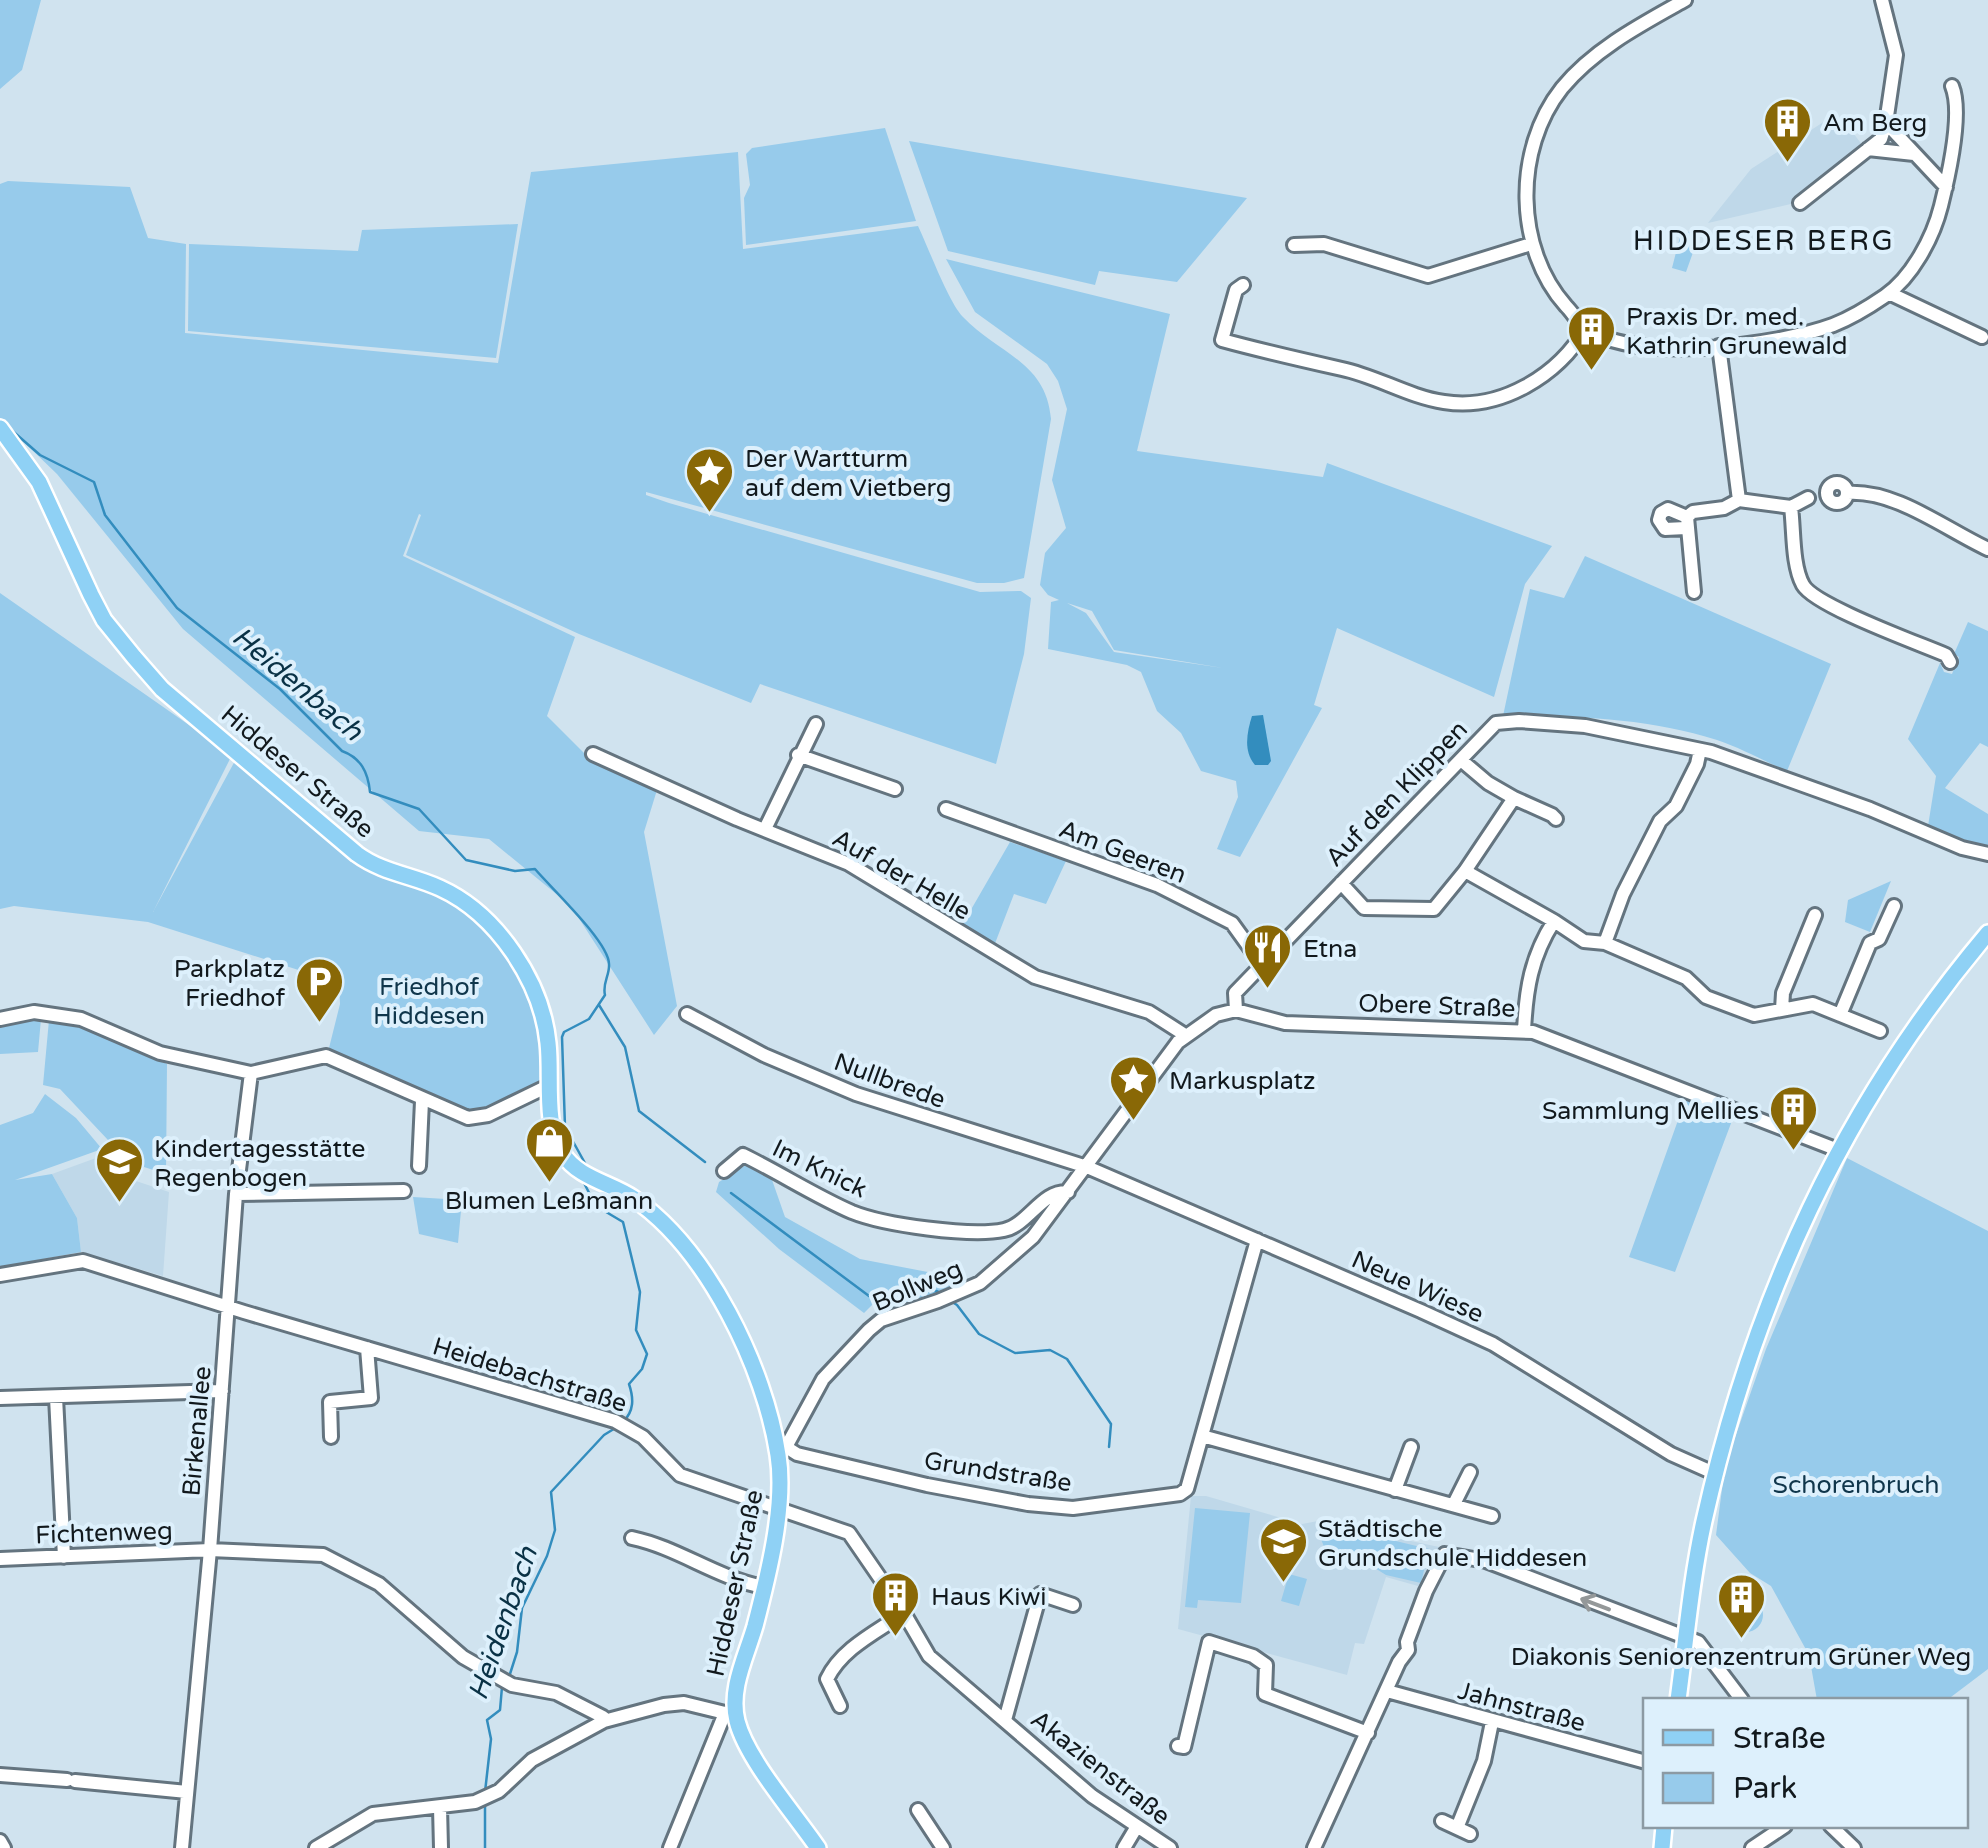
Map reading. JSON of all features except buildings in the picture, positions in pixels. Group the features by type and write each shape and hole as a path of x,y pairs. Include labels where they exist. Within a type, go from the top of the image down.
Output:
{"main road":[{"name":"Hiddeser Straße","path":"0,428 52,504 104,620 162,688 366,860 436,886 485,919 518,962 540,1002 548,1044 554,1134 562,1153 585,1173 631,1196 671,1230 719,1298 750,1364 782,1450 778,1510 764,1587 731,1712 752,1755 818,1848"},
{"path":"1678,1698 1704,1522 1746,1370 1781,1270 1838,1150 1905,1040 1988,933"}],"street":[{"path":"1685,0 1624,35 1562,88 1548,110 1527,175 1532,244 1549,287 1586,328 1644,348 1719,346 1806,334 1849,319 1889,293 1914,265 1938,218 1946,187 1954,111 1952,86"},
{"path":"1800,202 1881,139 1896,55 1882,0"},
{"path":"1886,123 1946,187"},
{"path":"1868,149 1914,154"},
{"path":"1294,245 1324,244 1428,276 1532,244"},
{"path":"1243,285 1236,290 1222,340 1322,367 1341,368 1444,402 1488,402 1520,390 1550,369 1586,328"},
{"path":"1889,293 1982,337"},
{"path":"1719,346 1739,500"},
{"path":"1848,493 1875,495 1900,504 1988,548"},
{"path":"1694,592 1686,522 1693,512 1724,508 1739,500 1791,507 1808,498"},
{"path":"1791,507 1805,590 1946,654 1950,662"},
{"name":"Auf den Klippen","path":"1236,1010 1235,993 1462,761 1489,728 1502,722 1585,726 1700,750 1855,803 1962,848 1988,854"},
{"path":"765,829 816,724"},
{"path":"1605,944 1623,894 1660,821 1676,806 1700,750"},
{"name":"Auf der Helle","path":"593,754 848,864 1035,977 1149,1012 1185,1034"},
{"path":"798,755 895,788"},
{"path":"1462,761 1488,784 1556,819"},
{"path":"1342,882 1364,908 1434,909 1466,871 1514,798"},
{"name":"Am Geeren","path":"946,809 1172,892 1232,923 1264,966"},
{"path":"1466,871 1584,941 1605,944 1686,978 1706,997 1754,1015 1813,1004 1880,1031"},
{"path":"1840,1014 1870,942 1880,940 1894,906"},
{"path":"1782,1009 1783,993 1815,916"},
{"path":"1524,1030 1526,985 1532,962 1554,921"},
{"path":"1087,1167 1185,1034 1216,1014 1236,1010"},
{"name":"Obere Straße","path":"1236,1010 1286,1023 1524,1030 1838,1150"},
{"path":"0,1019 34,1012 82,1019 153,1051 206,1066 251,1073 326,1056 468,1118 488,1115 550,1086"},
{"name":"Nullbrede","path":"687,1014 764,1055 856,1094 1087,1167"},
{"name":"Birkenallee","path":"182,1848 210,1550 236,1194 251,1073"},
{"path":"419,1166 422,1100"},
{"name":"Im Knick","path":"724,1171 743,1156 855,1213 953,1233 1008,1230 1050,1197 1068,1192"},
{"name":"Bollweg","path":"782,1450 823,1379 869,1330 882,1320 985,1280 1034,1237 1087,1167"},
{"name":"Neue Wiese","path":"1087,1167 1493,1344 1671,1454 1716,1474"},
{"path":"236,1194 404,1191"},
{"name":"Grundstraße","path":"782,1450 927,1485 1028,1504 1073,1508 1180,1494 1188,1489 1256,1240"},
{"name":"Heidebachstraße","path":"0,1276 83,1261 230,1305 622,1424 680,1475 778,1510"},
{"path":"331,1437 330,1402 370,1398 367,1348"},
{"path":"0,1398 222,1390"},
{"path":"56,1397 64,1557"},
{"path":"1202,1436 1492,1516"},
{"path":"1395,1490 1411,1447"},
{"path":"1454,1504 1470,1472"},
{"name":"Akazienstraße","path":"778,1510 849,1533 929,1656 1092,1796 1170,1848"},
{"path":"632,1538 660,1544 724,1577 764,1587"},
{"name":"Fichtenweg","path":"0,1559 210,1550 322,1555 378,1584 463,1657 507,1682 556,1693 603,1717 604,1722"},
{"path":"1314,1848 1408,1650 1429,1584 1445,1554 1486,1561 1702,1644 1741,1698"},
{"name":"Akazienstraße","path":"1005,1720 1040,1594 1073,1605"},
{"path":"840,1706 827,1680 834,1665 904,1613"},
{"path":"1178,1746 1184,1746 1210,1642 1253,1656 1266,1665 1266,1694 1368,1733"},
{"name":"Jahnstraße","path":"1387,1691 1643,1761"},
{"path":"316,1848 372,1814 476,1802 499,1791 532,1760 604,1722 664,1705 684,1704 731,1712 670,1848"},
{"path":"1442,1821 1464,1831 1492,1722"},
{"path":"0,1775 187,1792"},
{"path":"440,1807 441,1848"},
{"path":"918,1810 944,1848"},
{"path":"1124,1848 1136,1828"},
{"path":"1752,1848 1781,1828"},
{"path":"1833,1828 1854,1848"},
{"path":"0,1841 4,1848"}],"shaded area":[{"path":"1825,121 1847,125 1863,146 1795,203 1708,223 1751,169"},
{"path":"1263,715 1271,761 1268,765 1255,765 1247,748 1248,735 1252,716"},
{"name":"Kindertagesstätte Regenbogen","path":"107,1154 136,1181 169,1192 163,1276 81,1252 77,1218 52,1174"},
{"name":"Städtische Grundschule Hiddesen","path":"1191,1496 1206,1496 1302,1524 1318,1521 1439,1547 1418,1586 1386,1577 1364,1644 1355,1643 1347,1675 1178,1629"}],"green space":[{"path":"0,0 41,0 22,70 0,89"},
{"path":"885,128 916,221 746,245 744,198 750,185 746,154 752,148"},
{"path":"909,141 1247,198 1177,282 1099,271 1095,285 948,251"},
{"path":"738,152 743,249 918,226 957,309 977,330 1030,371 1047,399 1051,419 1024,578 1004,583 977,583 646,492 669,503 980,592 1021,591 1031,598 1024,654 996,764 760,684 751,703 579,634 406,555 419,514 403,556 575,637 547,716 590,759 657,790 644,832 677,1006 654,1035 571,906 489,839 419,831 183,629 57,474 0,419 0,184 8,181 130,187 148,238 186,244 185,333 498,363 531,172"},
{"path":"518,224 496,358 188,331 189,244 358,251 362,230"},
{"path":"1701,230 1686,272 1672,268 1681,233"},
{"path":"946,259 1170,314 1137,451 1323,477 1327,463 1552,546 1525,584 1494,697 1337,628 1314,705 1322,708 1240,857 1217,849 1238,797 1236,781 1201,771 1181,733 1157,711 1141,672 1127,665 1048,649 1051,602 1059,600 1040,585 1045,553 1066,528 1052,480 1067,409 1058,381 1047,364 975,312","holes":["1067,603 1092,611 1114,650 1223,668 1114,652 1086,613"]},
{"path":"1585,556 1831,664 1787,771 1726,743 1665,727 1584,718 1503,716 1530,589 1564,598"},
{"name":"Friedhof Hiddesen","path":"0,593 232,755 153,912 236,759 374,870 436,890 467,910 502,947 529,985 542,1024 544,1082 487,1112 466,1114 328,1052 340,1004 339,983 148,922 14,906 0,909"},
{"path":"1968,622 1988,631 1988,747 1980,743 1945,788 1988,814 1988,851 1960,845 1928,826 1936,776 1908,739 1940,663 1944,672 1952,674 1959,657 1954,654"},
{"path":"1010,842 1066,861 1046,904 1014,894 994,946 961,927"},
{"path":"1891,881 1870,932 1845,922 1848,900"},
{"path":"16,1017 41,1019 38,1052 0,1054 0,1021"},
{"path":"49,1020 83,1025 167,1064 166,1174 144,1167 140,1174 60,1089 43,1085"},
{"path":"45,1094 76,1118 102,1149 15,1180 52,1174 77,1218 81,1252 0,1267 0,1125 33,1113"},
{"path":"1686,1098 1733,1118 1675,1272 1629,1257"},
{"name":"Schorenbruch","path":"1847,1158 1988,1231 1988,1669 1950,1698 1817,1698 1809,1655 1771,1586 1750,1573 1716,1535 1725,1466 1766,1349"},
{"path":"749,1163 771,1177 785,1217 860,1259 959,1278 958,1288 888,1311 874,1303 864,1313 779,1249 716,1192 719,1182"},
{"path":"413,1197 462,1200 458,1243 419,1234"},
{"path":"1195,1508 1250,1513 1241,1603 1198,1600 1197,1608 1185,1607"},
{"path":"1321,1523 1429,1549 1421,1583 1386,1575 1325,1549 1318,1532"},
{"path":"1289,1574 1307,1579 1299,1606 1281,1601"},
{"path":"1746,1598 1758,1603 1763,1615 1758,1627 1746,1632 1734,1627 1729,1615 1734,1603"}],"waterway":[{"name":"Heidenbach","path":"8,427 40,455 94,482 105,515 177,608 280,689 342,751 359,762 370,792 419,809 466,860 515,871 535,869 590,929 609,964 605,995 589,1019 564,1032 562,1037 565,1127 586,1165"},
{"path":"599,1005 625,1047 639,1111 705,1162"},
{"name":"Heidenbach","path":"584,1183 596,1206 623,1222 640,1292 636,1330 647,1354 642,1369 629,1384 632,1404 623,1422"},
{"path":"731,1193 869,1296 937,1291 943,1295"},
{"path":"949,1300 979,1334 1015,1353 1050,1350 1067,1359 1111,1424 1109,1447"},
{"name":"Heidenbach","path":"509,1677 517,1652 522,1608 555,1530 551,1492 604,1435 617,1427"},
{"name":"Heidenbach","path":"485,1792 491,1739 487,1720 500,1710 502,1687"},
{"name":"Heidenbach","path":"485,1805 485,1848"}],"place":[{"name":"Am Berg","path":"1788,164"},
{"name":"Praxis Dr. med. Kathrin Grunewald","path":"1591,372"},
{"name":"Der Wartturm auf dem Vietberg","path":"710,514"},
{"name":"Etna","path":"1268,990"},
{"name":"Parkplatz Friedhof","path":"320,1024"},
{"name":"Markusplatz","path":"1134,1122"},
{"name":"Sammlung Mellies","path":"1794,1152"},
{"name":"Blumen Leßmann","path":"549,1184"},
{"name":"Kindertagesstätte Regenbogen","path":"119,1204"},
{"name":"Städtische Grundschule Hiddesen","path":"1283,1584"},
{"name":"Haus Kiwi","path":"896,1638"},
{"name":"Diakonis Seniorenzentrum Grüner Weg","path":"1741,1640"}],"district":[{"name":"HIDDESER BERG","path":"1764,240"}]}
